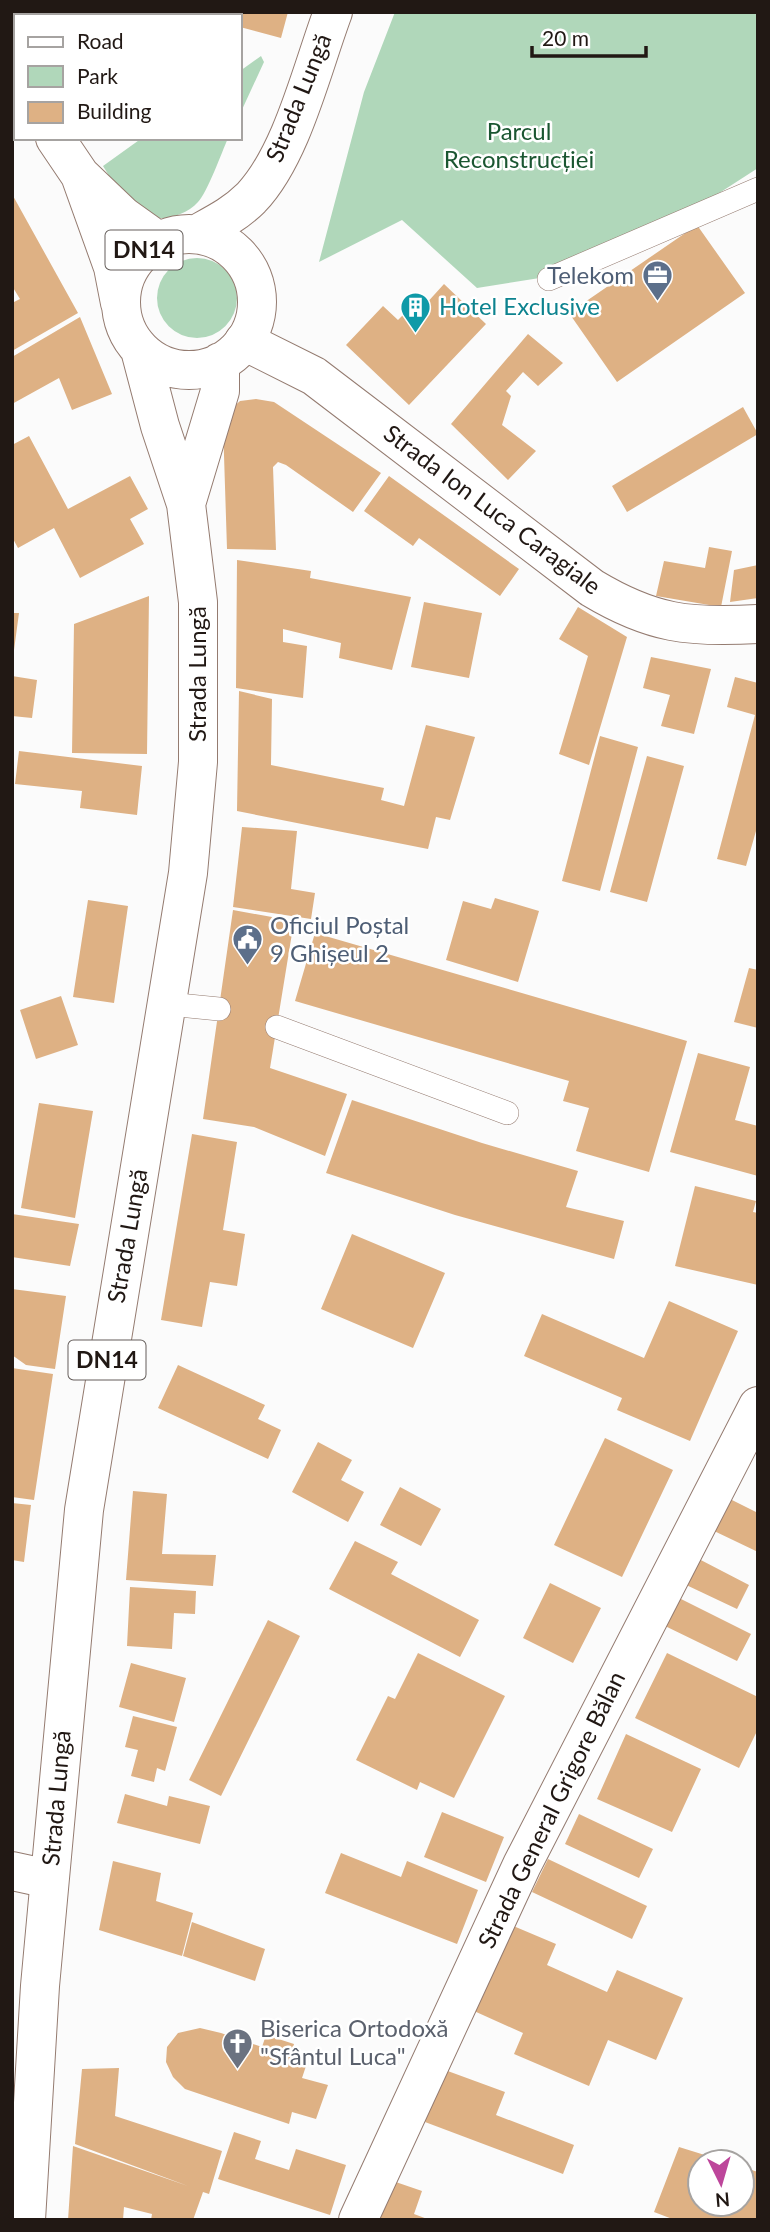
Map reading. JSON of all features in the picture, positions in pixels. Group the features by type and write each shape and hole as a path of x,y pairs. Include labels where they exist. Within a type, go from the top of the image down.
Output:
{"main road":[{"name":"Strada Lungă","path":"197,234 232,215 252,197 272,167 303,102 333,12"},
{"name":"DN14","path":"56,140 80,174 123,216 158,241"},
{"name":"DN14","path":"80,174 113,267 122,316 132,340 140,350"},
{"name":"DN14","path":"122,316 121,294 127,272 140,254 158,241 177,234 215,238 230,247 243,260 256,291 257,309 252,326 232,351"},
{"name":"Strada Lungă","path":"26,2220 40,1986 84,1510 188,873 198,762 198,602 186,504 160,426 140,350"},
{"path":"140,350 162,363 187,370 204,368 232,351"},
{"name":"Strada Lungă","path":"186,504 232,351"},
{"name":"Strada Ion Luca Caragiale","path":"232,351 314,376 592,587 622,606 678,623 716,626 758,624"},
{"name":"Strada General Grigore Bălan","path":"358,2220 522,1865 758,1406"},
{"path":"12,1871 49,1879"}],"lane":[{"path":"549,279 758,189"},
{"path":"168,1004 219,1009"},
{"path":"276,1027 507,1113"}],"green space":[{"name":"Parcul Reconstrucției","path":"395,12 758,12 758,168 603,268 477,288 402,220 319,262 364,92"},
{"path":"261,56 264,62 242,110 242,70"},
{"path":"139,140 227,140 202,197 192,208 167,218 149,217 133,211 103,166"},
{"path":"189,258 205,258 226,269 237,290 237,306 226,327 205,338 189,338 175,332 163,320 157,306 157,290 163,276 175,264"}],"building":[{"path":"12,12 66,14 14,14 14,26"},
{"path":"112,12 288,12 281,38 242,28 242,14"},
{"path":"12,194 78,313 12,351 12,303 20,299 12,286"},
{"name":"Telekom","path":"697,225 745,293 617,382 569,313"},
{"name":"Hotel Exclusive","path":"444,284 486,324 409,405 346,345 383,306 398,320 418,300 424,306"},
{"path":"80,317 112,394 72,410 59,378 12,404 12,357"},
{"path":"528,334 563,363 538,386 523,372 506,391 511,396 502,425 536,451 508,480 451,424"},
{"path":"256,399 274,402 381,473 353,512 278,462 273,467 276,550 227,549 223,424 229,411 240,401"},
{"path":"743,407 758,434 627,512 612,486"},
{"path":"29,436 68,509 130,476 148,509 130,519 144,544 80,578 54,528 18,548 12,537 12,445"},
{"path":"389,476 519,569 500,596 419,538 413,546 364,511"},
{"path":"709,547 732,551 721,607 656,596 664,561 705,568"},
{"path":"237,560 311,571 310,578 411,597 392,670 339,658 341,643 283,629 283,642 307,646 303,698 236,688"},
{"path":"758,565 758,598 730,602 734,570"},
{"path":"149,596 147,754 72,753 74,624"},
{"path":"424,602 482,613 469,678 411,667"},
{"path":"578,607 627,637 589,765 559,754 588,656 559,639"},
{"path":"12,613 19,613 14,650 12,650"},
{"path":"651,657 711,669 694,734 661,726 670,695 643,688"},
{"path":"12,676 37,680 32,718 12,716"},
{"path":"735,677 758,683 758,824 746,866 717,859 755,715 727,707"},
{"path":"239,691 272,699 271,765 384,788 381,800 404,806 426,725 475,737 450,820 436,817 428,849 237,811"},
{"path":"600,736 638,747 600,891 562,881"},
{"path":"19,751 142,766 137,815 80,808 82,791 15,784"},
{"path":"647,756 684,766 647,902 610,892"},
{"path":"242,827 297,831 291,889 315,893 311,919 233,907"},
{"path":"495,898 539,911 518,982 446,960 463,901 491,909"},
{"path":"88,900 128,906 114,1003 73,997"},
{"path":"233,910 294,921 270,1068 347,1094 325,1156 254,1127 203,1119"},
{"path":"315,933 687,1041 649,1172 576,1151 589,1108 563,1101 569,1081 295,1001"},
{"path":"749,968 758,970 758,1028 734,1022"},
{"path":"61,996 78,1045 36,1059 20,1010"},
{"path":"698,1053 750,1067 735,1120 758,1126 758,1176 670,1152"},
{"path":"352,1100 578,1171 566,1207 624,1221 614,1259 455,1215 326,1173"},
{"path":"39,1103 93,1111 75,1218 21,1208"},
{"path":"192,1134 237,1142 223,1230 245,1234 237,1286 210,1282 202,1327 161,1320"},
{"path":"695,1186 756,1201 753,1212 758,1213 758,1285 675,1266"},
{"path":"12,1214 79,1224 70,1266 12,1257"},
{"path":"352,1234 445,1273 413,1348 321,1309"},
{"path":"12,1289 66,1296 55,1369 26,1365 12,1355"},
{"path":"669,1301 738,1331 690,1441 617,1410 622,1398 524,1356 542,1314 644,1358"},
{"path":"178,1365 265,1405 258,1419 281,1430 268,1459 158,1408"},
{"path":"12,1368 53,1374 34,1500 12,1497"},
{"path":"605,1438 673,1470 622,1577 554,1545"},
{"path":"318,1442 352,1460 341,1480 364,1492 348,1522 292,1492"},
{"path":"400,1487 441,1509 421,1546 380,1525"},
{"path":"133,1491 167,1494 162,1554 216,1555 213,1586 126,1580"},
{"path":"728,1498 758,1513 758,1552 712,1530"},
{"path":"12,1503 31,1505 24,1562 12,1560"},
{"path":"355,1541 398,1562 391,1574 479,1620 460,1657 329,1589"},
{"path":"695,1557 749,1585 737,1609 682,1583"},
{"path":"550,1583 601,1608 573,1663 523,1638"},
{"path":"130,1587 196,1591 195,1614 174,1613 172,1649 127,1646"},
{"path":"677,1597 751,1634 737,1661 663,1625"},
{"path":"268,1620 300,1636 221,1796 189,1780"},
{"path":"418,1653 505,1696 454,1798 420,1782 417,1790 356,1760 388,1696 395,1699"},
{"path":"667,1653 758,1697 758,1729 739,1768 635,1718"},
{"path":"131,1663 186,1678 174,1722 119,1707"},
{"path":"133,1716 177,1727 165,1771 157,1768 154,1782 131,1776 138,1750 125,1747"},
{"path":"626,1734 701,1769 672,1832 597,1799"},
{"path":"125,1794 167,1806 169,1796 210,1806 200,1844 117,1823"},
{"path":"442,1812 504,1837 486,1882 424,1857"},
{"path":"579,1814 653,1849 639,1878 565,1844"},
{"path":"341,1853 401,1877 407,1861 478,1890 457,1944 325,1893"},
{"path":"548,1859 647,1906 632,1939 532,1892"},
{"path":"113,1861 161,1873 156,1901 193,1913 182,1956 99,1930"},
{"path":"192,1922 265,1949 255,1981 183,1956"},
{"path":"511,1925 556,1944 547,1965 607,1992 617,1970 683,1998 656,2060 608,2040 589,2086 514,2054 523,2033 474,2011"},
{"name":"Biserica Ortodoxă \"Sfântul Luca\"","path":"200,2028 262,2047 266,2035 294,2044 291,2056 307,2063 302,2078 328,2085 316,2119 292,2112 289,2124 185,2089 173,2077 166,2062 167,2047 178,2033"},
{"path":"119,2068 115,2116 222,2151 209,2194 203,2192 193,2220 151,2220 152,2214 124,2207 123,2220 68,2220 73,2146 188,2186 75,2144 82,2069"},
{"path":"445,2070 505,2092 496,2115 574,2145 563,2174 425,2122"},
{"path":"234,2132 261,2141 255,2159 289,2170 296,2149 346,2165 330,2215 218,2179"},
{"path":"679,2147 686,2149 686,2218 756,2218 758,2172 758,2220 675,2220 654,2212"},
{"path":"387,2179 422,2191 414,2214 430,2220 372,2220"}],"place":[{"name":"Telekom","path":"657,303"},
{"name":"Hotel Exclusive","path":"416,334"},
{"name":"Oficiul Poștal 9 Ghișeul 2","path":"247,967"},
{"name":"Biserica Ortodoxă \"Sfântul Luca\"","path":"237,2070"}]}
